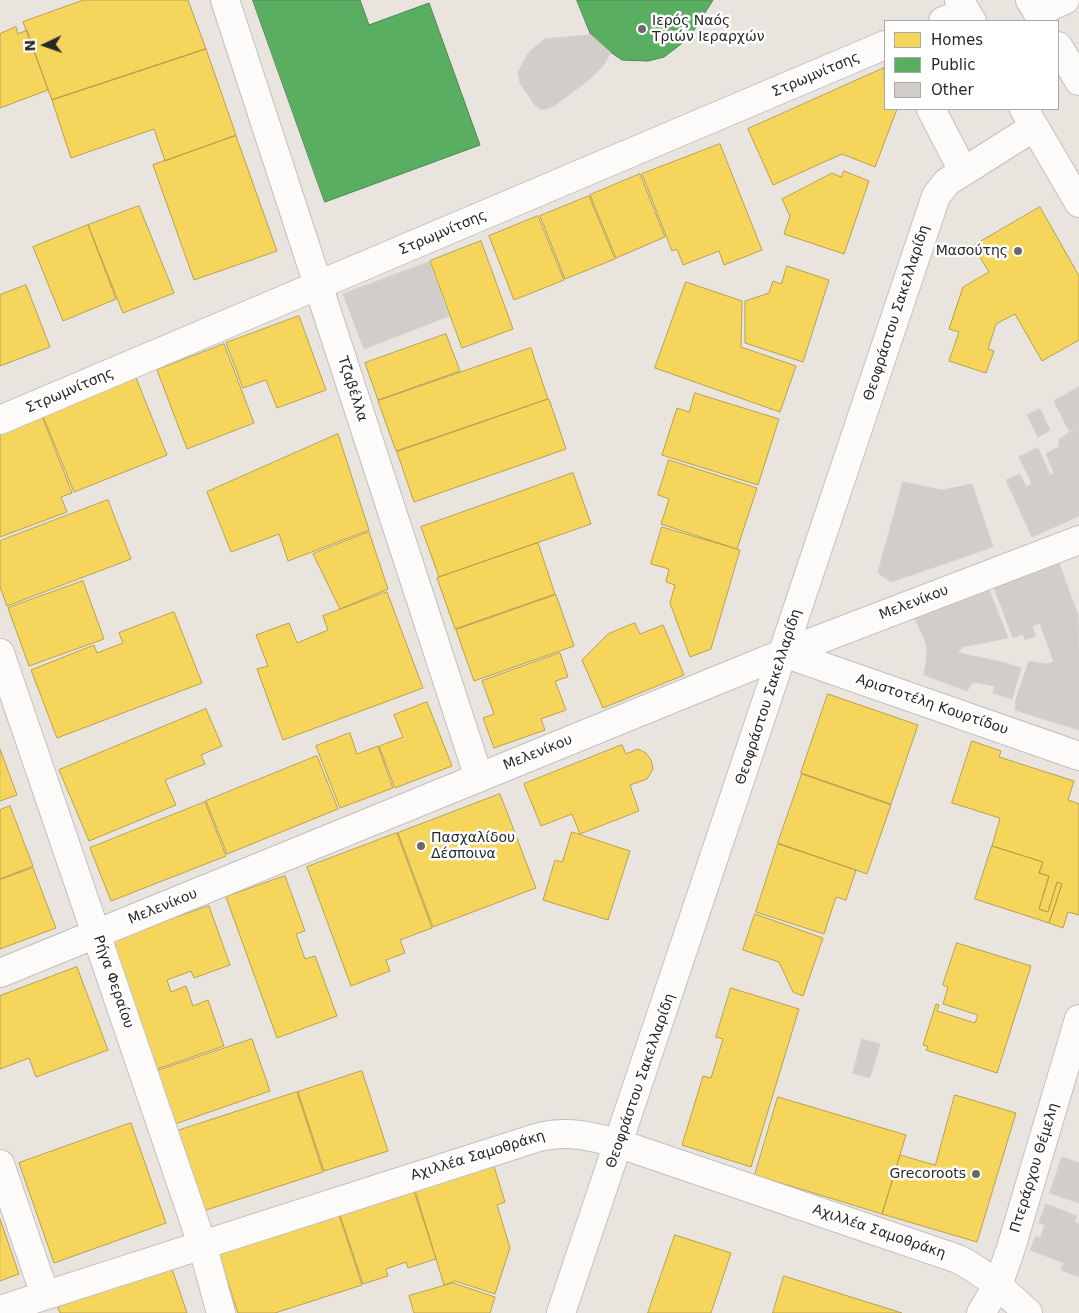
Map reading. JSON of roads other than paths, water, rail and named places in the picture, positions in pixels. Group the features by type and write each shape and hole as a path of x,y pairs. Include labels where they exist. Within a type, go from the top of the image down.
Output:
{"street":[{"name":"Τζαβέλλα","path":"225,0 479,778"},
{"path":"1037,11 1065,0"},
{"name":"Στρωμνίτσης","path":"0,420 884,45"},
{"path":"1059,48 1079,81"},
{"path":"932,110 963,172"},
{"path":"1029,118 1079,203"},
{"name":"Θεοφράστου Σακελλαρίδη","path":"561,1313 620,1144 936,196 941,186 963,172 1029,118"},
{"name":"Μελενίκου","path":"0,973 784,653 1076,549"},
{"name":"Ρήγα Φεραίου","path":"0,653 202,1244 221,1313"},
{"name":"Αριστοτέλη Κουρτίδου","path":"784,653 1079,756"},
{"name":"Πτεράρχου Θέμελη","path":"981,1313 998,1285 1011,1248 1079,1020"},
{"name":"Αχιλλέα Σαμοθράκη","path":"0,1310 553,1133 582,1134 620,1144 958,1259 975,1268 998,1285 1028,1313"},
{"path":"0,1164 45,1295"}],"place":[{"name":"Ιερός Ναός Τριών Ιεραρχών","path":"642,29"},
{"name":"Μασούτης","path":"1018,251"},
{"name":"Πασχαλίδου Δέσποινα","path":"421,846"},
{"name":"Grecoroots","path":"976,1174"}]}
